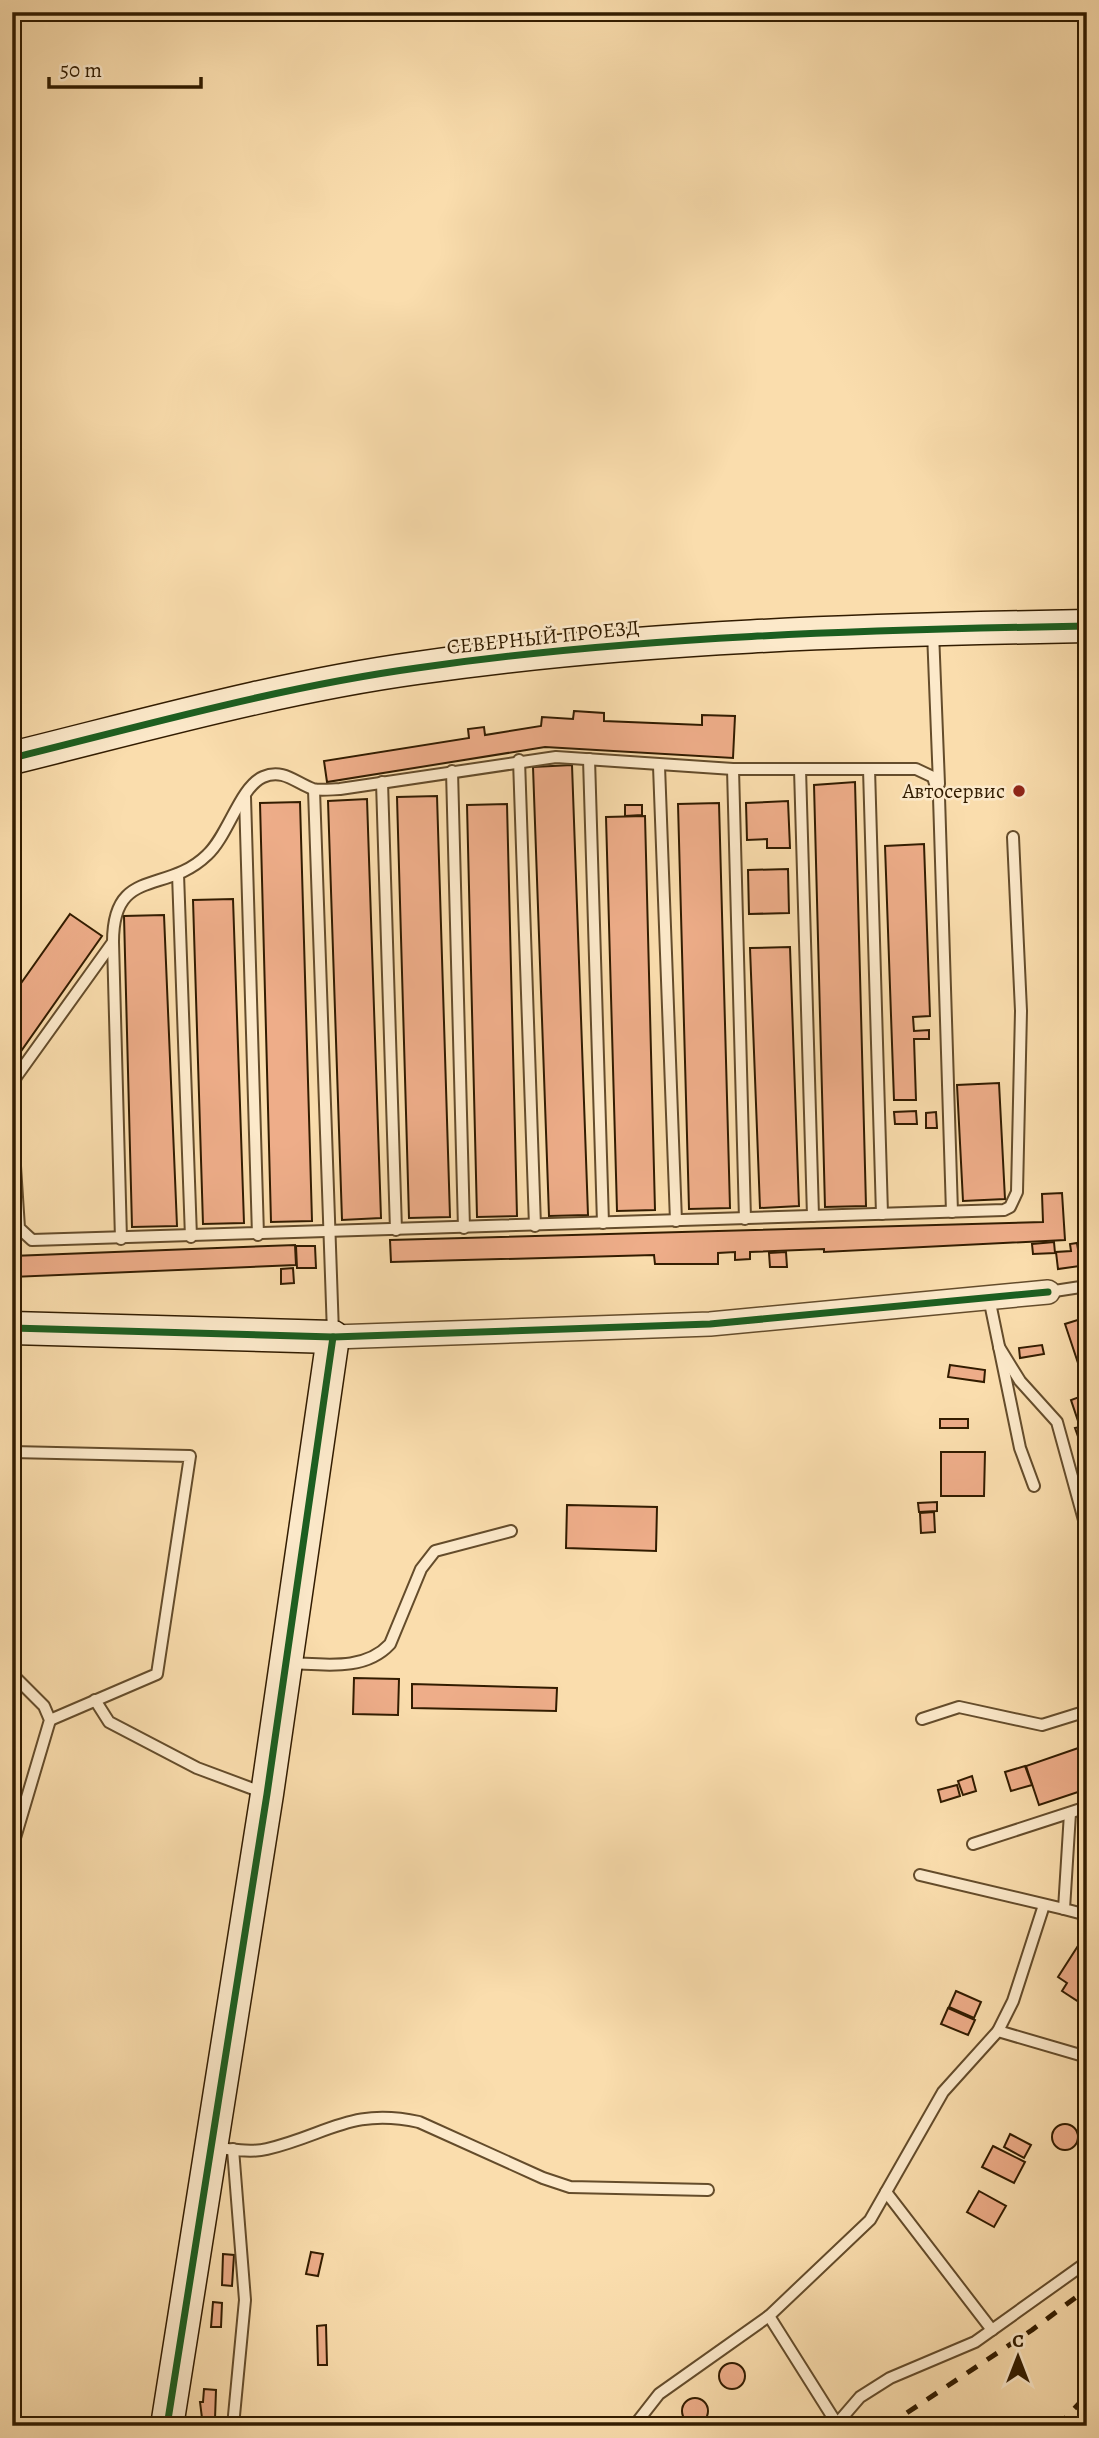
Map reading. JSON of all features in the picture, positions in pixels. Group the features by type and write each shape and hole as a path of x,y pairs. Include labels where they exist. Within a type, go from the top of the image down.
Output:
{"street":[{"name":"СЕВЕРНЫЙ ПРОЕЗД","path":"12,758 280,693 415,668 506,656 717,638 1087,626"},
{"path":"12,1328 333,1337 710,1324 1048,1292"},
{"path":"167,2426 222,2148 267,1794 333,1337"}],"lane":[{"path":"933,629 952,1212"},
{"path":"121,1239 113,920 121,901 142,886 178,874 205,858 216,846 256,781 275,774 298,780 314,790 556,757 733,769 916,769 933,777 939,797"},
{"path":"589,759 603,1223"},
{"path":"519,760 535,1226"},
{"path":"659,766 676,1221"},
{"path":"733,769 745,1219"},
{"path":"800,769 813,1216"},
{"path":"869,769 882,1214"},
{"path":"452,771 464,1228"},
{"path":"382,782 396,1230"},
{"path":"314,790 333,1337"},
{"path":"245,796 258,1235"},
{"path":"12,1120 17,1220 24,1235 32,1240 329,1233 1004,1210 1010,1207 1017,1192 1021,1011 1013,837"},
{"path":"178,874 191,1237"},
{"path":"12,1088 16,1077 113,942"},
{"path":"1048,1292 1087,1286"},
{"path":"989,1298 1020,1448 1034,1486"},
{"path":"999,1347 1020,1381 1057,1422 1087,1531"},
{"path":"12,1452 190,1456 157,1674 50,1720"},
{"path":"286,1663 354,1663 381,1653 390,1644 421,1569 435,1551 512,1531"},
{"path":"12,1674 44,1706 50,1720 12,1848"},
{"path":"95,1700 109,1722 197,1768 267,1794"},
{"path":"922,1718 959,1707 1018,1723 1042,1725 1087,1711"},
{"path":"973,1844 1087,1807"},
{"path":"1064,1909 1070,1812"},
{"path":"919,1875 1087,1915"},
{"path":"634,2426 659,2394 769,2316 870,2220 943,2092 998,2031 1013,2001 1044,1905"},
{"path":"998,2031 1087,2057"},
{"path":"233,2426 245,2300 222,2148 266,2149 350,2120 399,2117 419,2122 543,2178 570,2187 708,2190"},
{"path":"886,2192 992,2330"},
{"path":"769,2316 836,2425 860,2397 890,2378 975,2342 1087,2262"}],"building":[{"path":"574,711 604,713 604,721 702,725 702,715 735,716 733,758 545,747 327,782 324,761 469,738 468,729 484,727 485,735 541,726 542,717 573,719"},
{"path":"572,765 588,1215 549,1216 533,767"},
{"path":"855,782 866,1206 825,1207 814,785"},
{"path":"437,796 450,1217 409,1218 397,797"},
{"path":"367,799 381,1218 342,1220 328,801"},
{"path":"788,801 790,848 767,848 767,839 747,840 746,803"},
{"path":"300,802 312,1221 271,1222 260,803"},
{"path":"719,803 730,1208 689,1209 678,804"},
{"path":"507,804 517,1216 477,1217 467,805"},
{"path":"625,805 642,805 642,815 625,816"},
{"path":"645,816 655,1210 617,1211 606,817"},
{"path":"924,844 930,1016 913,1017 914,1031 929,1030 929,1039 914,1039 916,1100 894,1100 885,846"},
{"path":"788,869 789,913 749,914 748,870"},
{"path":"233,899 244,1223 203,1224 193,900"},
{"path":"70,914 102,936 12,1064 12,996"},
{"path":"164,915 177,1226 132,1227 124,916"},
{"path":"790,947 799,1206 760,1208 750,948"},
{"path":"999,1083 1005,1199 963,1201 957,1085"},
{"path":"916,1111 917,1124 895,1124 894,1112"},
{"path":"936,1112 937,1128 926,1128 926,1113"},
{"path":"1062,1193 1065,1240 824,1252 824,1249 750,1252 750,1259 735,1260 735,1252 718,1253 718,1264 655,1264 654,1255 391,1262 390,1240 1043,1222 1042,1194"},
{"path":"1054,1242 1055,1253 1033,1254 1032,1244"},
{"path":"1077,1243 1078,1249 1087,1249 1087,1265 1058,1269 1056,1252 1071,1251 1070,1244"},
{"path":"295,1245 296,1265 12,1277 12,1256"},
{"path":"296,1246 315,1246 316,1268 297,1268"},
{"path":"786,1252 787,1267 770,1267 769,1253"},
{"path":"293,1268 294,1283 281,1284 281,1269"},
{"path":"1087,1317 1087,1373 1082,1375 1065,1324"},
{"path":"1042,1345 1044,1354 1020,1358 1019,1348"},
{"path":"950,1365 985,1370 984,1382 948,1377"},
{"path":"1082,1396 1087,1411 1087,1462 1075,1428 1080,1427 1071,1400"},
{"path":"940,1419 968,1419 968,1428 940,1428"},
{"path":"941,1452 985,1452 984,1496 941,1496"},
{"path":"937,1502 937,1511 919,1512 918,1503"},
{"path":"567,1505 657,1507 656,1551 566,1548"},
{"path":"934,1512 935,1532 921,1533 920,1513"},
{"path":"354,1678 399,1679 398,1715 353,1714"},
{"path":"412,1684 557,1688 556,1711 412,1708"},
{"path":"1087,1745 1087,1789 1039,1805 1026,1766"},
{"path":"1025,1766 1032,1785 1011,1791 1005,1772"},
{"path":"972,1776 976,1791 963,1795 958,1781"},
{"path":"957,1785 960,1796 941,1802 938,1790"},
{"path":"1083,1938 1087,1940 1087,1995 1084,1994 1079,2002 1062,1991 1067,1983 1058,1977"},
{"path":"956,1991 981,2002 974,2018 949,2007"},
{"path":"948,2008 975,2020 968,2035 941,2024"},
{"path":"1065,2124 1074,2128 1078,2137 1074,2146 1065,2150 1056,2146 1052,2137 1056,2128"},
{"path":"1010,2134 1031,2145 1024,2158 1004,2147"},
{"path":"993,2146 1025,2162 1014,2183 982,2167"},
{"path":"979,2191 1006,2206 994,2227 967,2212"},
{"path":"311,2252 323,2254 318,2276 306,2274"},
{"path":"223,2254 234,2255 232,2286 222,2285"},
{"path":"213,2302 222,2303 221,2327 211,2327"},
{"path":"326,2325 327,2365 318,2365 317,2326"},
{"path":"732,2363 741,2367 745,2376 741,2385 732,2389 723,2385 719,2376 723,2367"},
{"path":"204,2389 216,2390 215,2419 202,2418 200,2402 203,2402"},
{"path":"695,2398 704,2402 708,2411 704,2420 695,2424 686,2420 682,2411 686,2402"}],"railway":[{"path":"887,2426 1032,2330 1087,2289"},
{"path":"1058,2426 1087,2395"}],"cycle path":[{"path":"12,758 315,685 500,657 751,636 1087,626"},
{"path":"12,1328 333,1337 710,1324 1048,1292"},
{"path":"167,2426 267,1794 333,1337"}],"place":[{"name":"Автосервис","path":"1019,791"}]}
